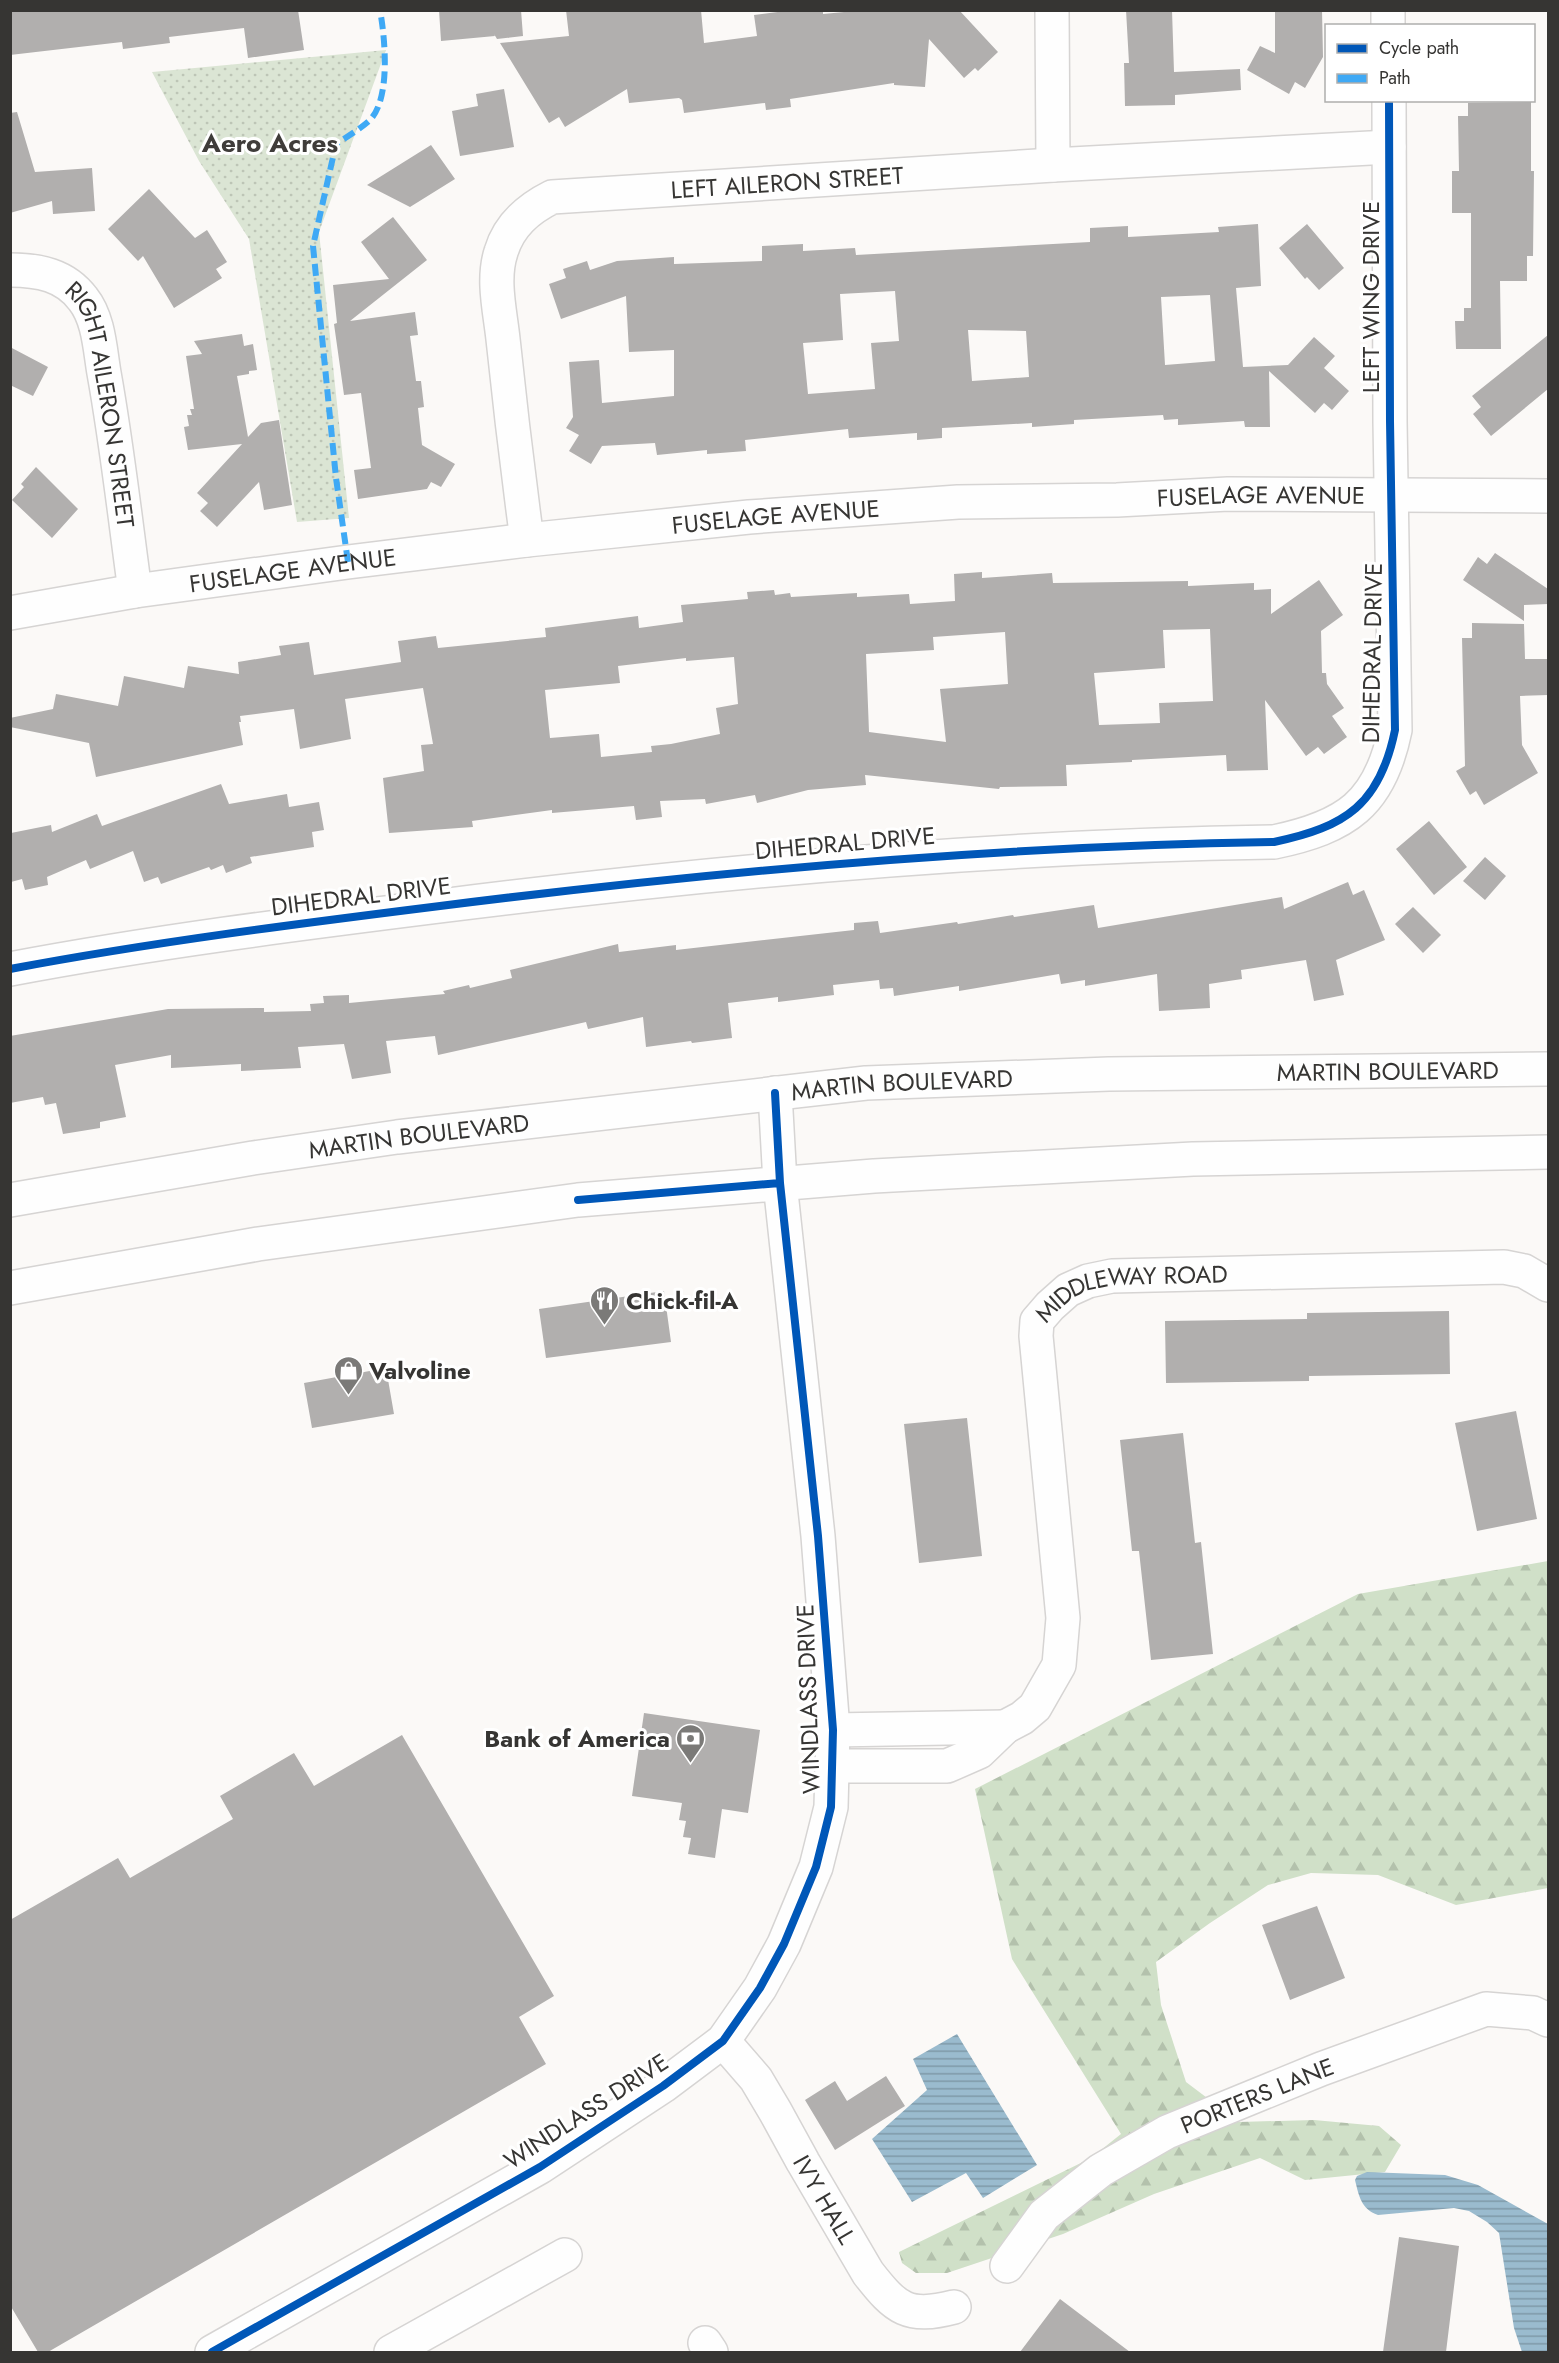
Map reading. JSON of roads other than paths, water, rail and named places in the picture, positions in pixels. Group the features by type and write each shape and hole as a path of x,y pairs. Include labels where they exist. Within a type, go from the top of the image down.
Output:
{"street":[{"path":"1052,10 1053,165"},
{"name":"LEFT WING DRIVE","path":"1389,102 1392,494"},
{"name":"LEFT AILERON STREET","path":"526,540 497,277 500,254 508,233 534,206 552,197 1053,165 1389,147"},
{"name":"RIGHT AILERON STREET","path":"10,270 30,270 55,276 72,287 84,300 93,318 108,397 135,591"},
{"name":"FUSELAGE AVENUE","path":"10,613 135,591 526,540 749,517 958,502 1117,500 1228,494 1548,496"},
{"name":"DIHEDRAL DRIVE","path":"10,969 257,929 652,880 806,865 1024,850 1274,842 1304,836 1335,824 1356,809 1372,791 1390,753 1395,730 1396,703 1392,494"},
{"name":"MARTIN BOULEVARD","path":"10,1200 254,1158 397,1137 866,1083 1109,1074 1548,1069"},
{"name":"WINDLASS DRIVE","path":"212,2352 253,2342 540,2167 663,2086 723,2041 760,1988 784,1944 816,1867 831,1807 833,1730 818,1536 780,1183 776,1093"},
{"path":"10,1288 258,1244 578,1200 874,1176 1193,1159 1548,1152"},
{"name":"MIDDLEWAY ROAD","path":"831,1766 947,1766 979,1752 1005,1727 1022,1718 1035,1707 1059,1665 1064,1618 1036,1336 1037,1322 1068,1290 1088,1281 1112,1276 1504,1268 1524,1271 1548,1285"},
{"path":"833,1730 1005,1727"},
{"name":"PORTERS LANE","path":"1007,2266 1044,2215 1101,2170 1167,2132 1321,2069 1486,2009 1533,2013 1548,2020"},
{"name":"IVY HALL","path":"723,2041 756,2079 868,2273 883,2293 894,2303 911,2312 934,2312 954,2307"},
{"path":"391,2352 565,2254"}],"water":[{"path":"957,2034 1037,2165 983,2198 966,2173 912,2202 872,2139 927,2090 913,2059"},
{"path":"1367,2172 1445,2175 1478,2185 1548,2224 1548,2352 1522,2352 1514,2328 1499,2233 1469,2211 1454,2208 1378,2215 1364,2206 1355,2180 1357,2176"}],"place":[{"name":"Chick-fil-A","path":"605,1326"},
{"name":"Valvoline","path":"348,1396"},
{"name":"Bank of America","path":"691,1764"}],"district":[{"name":"Aero Acres","path":"270,143"}]}
